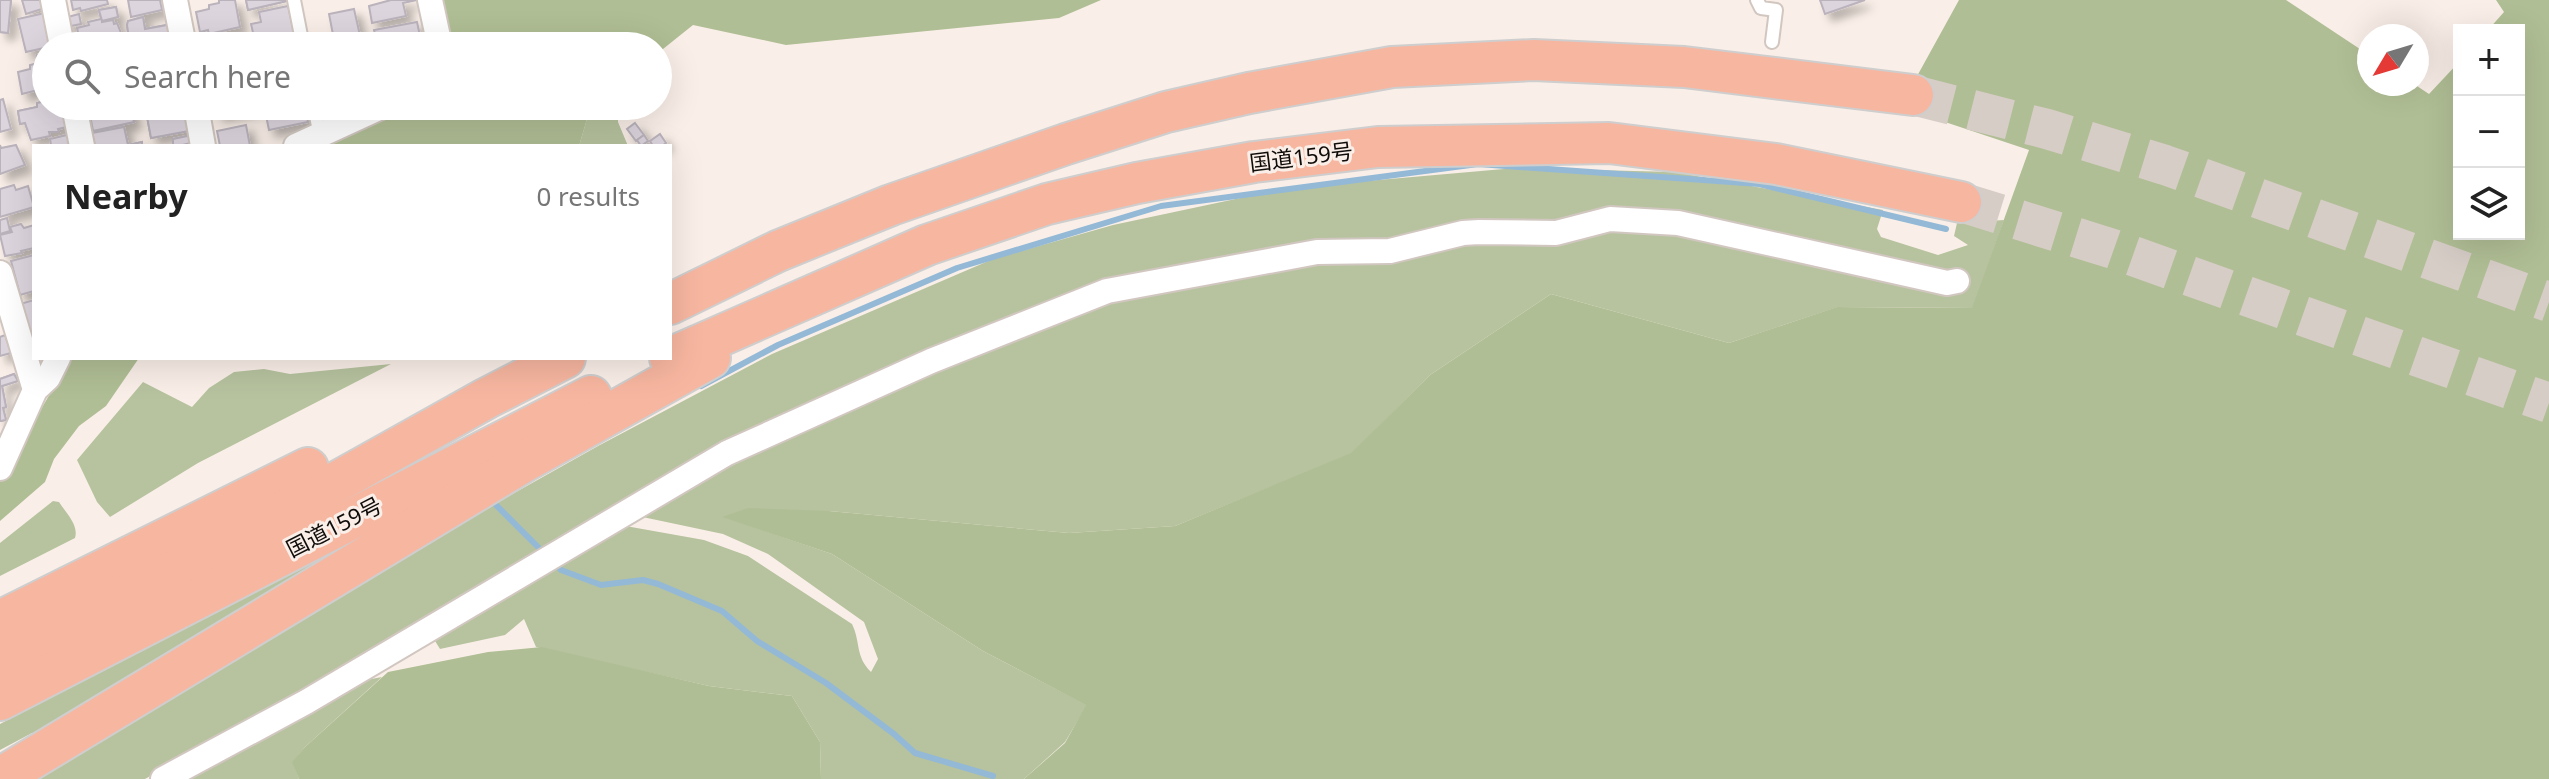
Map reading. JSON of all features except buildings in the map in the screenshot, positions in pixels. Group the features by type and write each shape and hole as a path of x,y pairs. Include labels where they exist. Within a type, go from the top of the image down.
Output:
{"highway":[{"path":"678,299 778,251 891,205 1094,135 1166,112 1249,93 1392,67 1534,60 1684,67 1913,95"},
{"name":"国道159号","path":"672,357 927,245 1047,204 1137,183 1254,162 1378,147 1609,143 1776,164 1961,202"},
{"path":"0,778 527,460 739,342 927,245"},
{"path":"0,621 484,382 535,360"},
{"name":"国道159号","path":"0,662 249,531 561,360"},
{"name":"国道159号","path":"0,700 504,439 666,360"}],"street":[{"path":"53,0 59,32"},
{"path":"175,0 181,32"},
{"path":"430,0 437,32"},
{"path":"77,120 82,144"},
{"path":"198,120 203,144"},
{"path":"301,144 354,120"},
{"path":"163,779 306,702 727,453 931,361 1107,291 1317,252 1390,251 1463,233 1556,233 1610,219 1678,223 1947,283 1957,281"},
{"path":"0,273 35,390"},
{"path":"0,468 35,390 48,378 57,360"}],"lane":[{"path":"294,0 300,32"},
{"path":"1757,0 1761,8 1776,10 1772,42"},
{"path":"317,120 320,136"}],"green space":[{"path":"439,0 1101,0 1059,18 786,45 693,25 672,42 672,32 445,32"},
{"path":"1959,0 2286,0 2357,47 2357,96 2429,96 2453,68 2453,240 2525,240 2525,24 2493,24 2504,12 2496,0 2549,0 2549,779 1024,779 1065,743 1086,705 983,651 832,554 722,517 748,508 829,511 1069,533 1175,526 1351,453 1430,375 1551,294 1729,343 1837,307 1972,308 2029,150 1900,107"},
{"path":"380,120 587,120 580,144 327,144"},
{"path":"587,120 618,120 627,144 580,144"},
{"path":"1515,168 1675,172 1883,210 1877,229 1881,237 1938,255 1968,245 1954,236 1957,223 2004,220 1973,308 1838,307 1729,343 1551,294 1430,375 1351,454 1175,526 1069,533 829,511 724,517 832,554 983,651 1087,705 1065,742 1024,779 821,779 820,742 792,696 709,686 536,647 524,619 505,635 440,649 432,636 620,525 704,540 748,556 852,624 860,655 871,672 878,659 864,622 768,554 723,534 633,515 720,465 1070,314 1203,280 1326,260 1631,223 1948,275 1811,240 1654,216 1568,223 1161,276 896,367 506,575 145,779 36,779 461,523 598,446 772,354 993,259 1113,225 1287,188"},
{"path":"70,360 138,360 106,406 79,426 54,459 45,482 0,521 0,479"},
{"path":"391,364 198,463 110,517 97,502 77,460 143,382 192,407 209,388 234,372 264,369 290,374"},
{"path":"53,501 59,502 71,519 75,538 0,576 0,543"},
{"path":"342,543 343,549 37,736 32,733 0,750 0,724"},
{"path":"542,647 709,686 792,696 820,742 821,779 299,779 292,762 388,672 488,652"},
{"path":"382,677 305,747 293,762 299,779 177,779 350,683"}],"waterway":[{"path":"701,386 778,345 957,268 1161,206 1478,164 1759,184 1946,229"},
{"path":"492,501 544,553"},
{"path":"555,563 561,570 601,585 643,580 722,611 757,641 826,683 915,753 993,776"}],"tunnel":[{"path":"1913,95 2047,129 2165,165 2549,302"},
{"path":"1961,202 2113,249 2549,403"}]}
